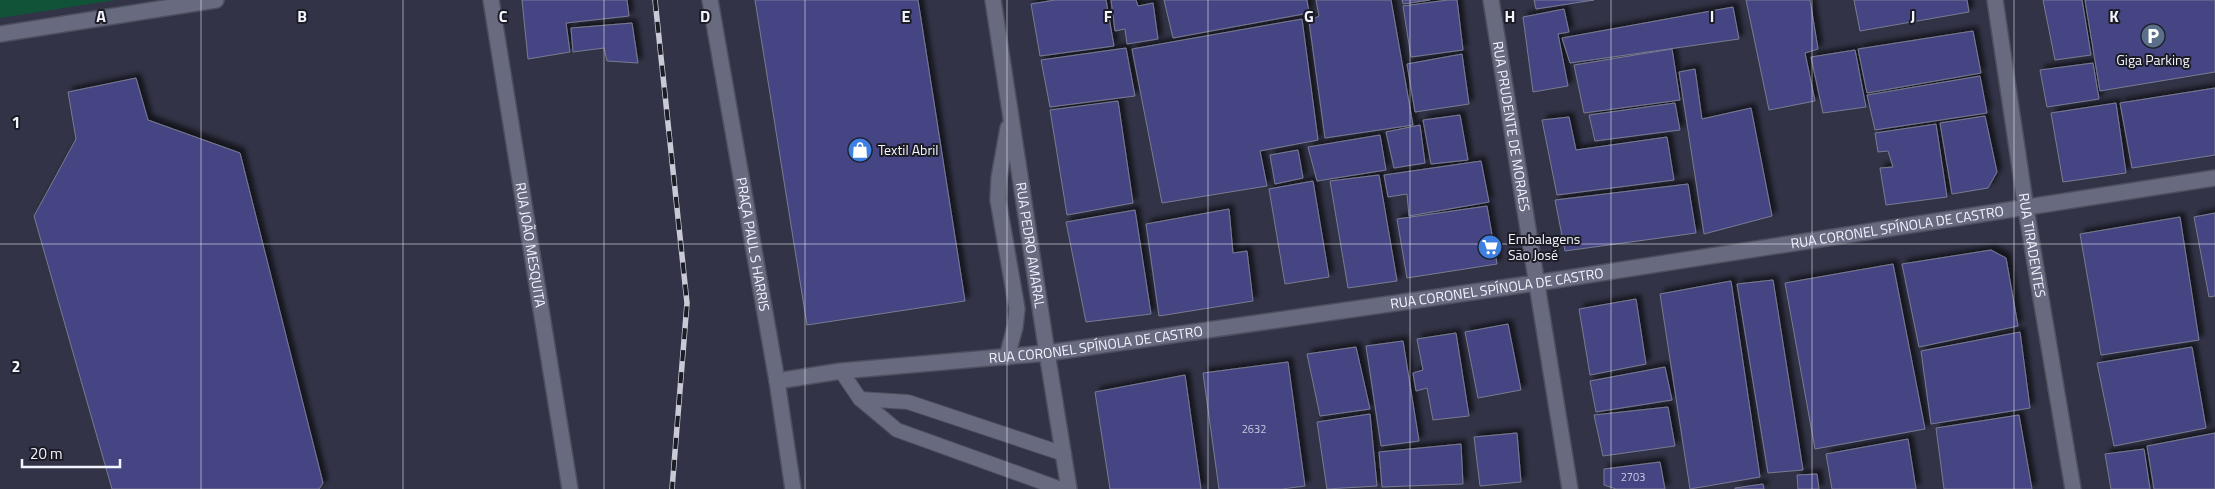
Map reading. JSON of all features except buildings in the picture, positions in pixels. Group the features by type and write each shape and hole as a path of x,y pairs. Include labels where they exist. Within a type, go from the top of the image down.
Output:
{"street":[{"path":"0,34 216,0"},
{"name":"RUA JOÃO MESQUITA","path":"491,0 570,489"},
{"name":"PRAÇA PAUL S HARRIS","path":"710,0 777,380 793,489"},
{"name":"RUA PEDRO AMARAL","path":"993,0 1069,489"},
{"name":"RUA PRUDENTE DE MORAES","path":"1491,0 1570,489"},
{"name":"RUA TIRADENTES","path":"1995,0 2026,209 2074,489"},
{"path":"1007,357 1015,327 1017,309 998,200 999,178 1011,114"},
{"name":"RUA CORONEL SPÍNOLA DE CASTRO","path":"777,380 841,371 1047,353 1536,283 2026,209 2215,178"}],"lane":[{"path":"841,371 860,399 897,430 1061,489"},
{"path":"860,399 908,402 1064,454"}],"green space":[{"path":"0,0 116,0 0,18"}],"railway":[{"path":"655,0 687,303 672,489"}],"place":[{"name":"Giga Parking","path":"2153,36"},
{"name":"Textil Abril","path":"860,150"},
{"name":"Embalagens São José","path":"1490,247"}]}
